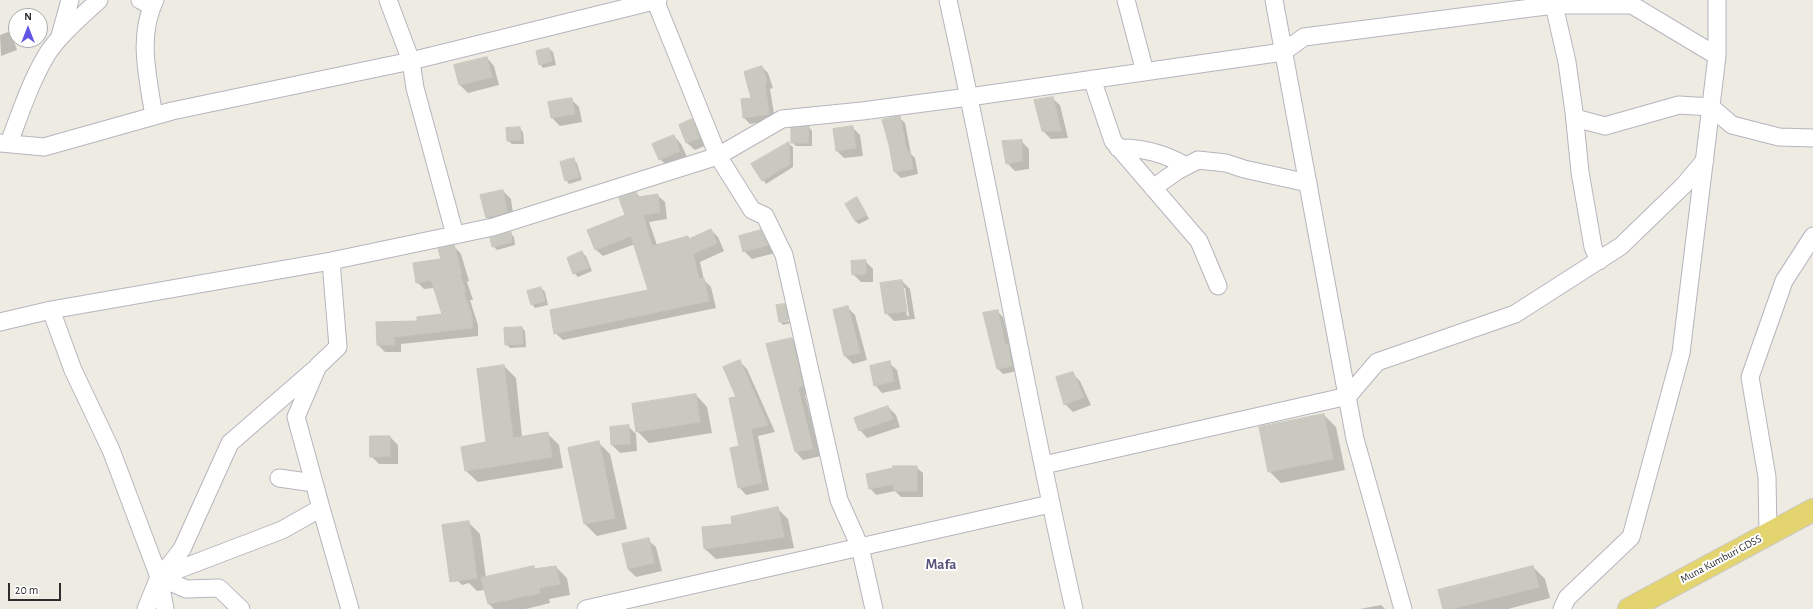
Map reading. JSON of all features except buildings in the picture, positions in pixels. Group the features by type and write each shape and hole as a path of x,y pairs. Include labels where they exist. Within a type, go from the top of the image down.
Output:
{"highway":[{"name":"Muna Kumburi GDSS","path":"1638,607 1813,510"}],"street":[{"path":"59,41 70,0"},
{"path":"99,0 46,55 5,143 44,147 154,116 411,61 656,0 718,156 752,210 765,216 784,255 839,500 860,547 874,609"},
{"path":"388,0 411,61 415,88 455,235"},
{"path":"948,0 1044,465 1050,504 1074,609"},
{"path":"1126,0 1145,72"},
{"path":"1274,0 1355,439 1403,609"},
{"path":"1562,609 1567,598 1631,537 1681,353 1717,56 1717,0"},
{"path":"149,2 145,38 146,68 154,116"},
{"path":"1554,2 1568,62 1580,172 1593,247 1599,261"},
{"path":"0,322 51,310 331,261 494,227 718,156 782,119 862,111 969,97 1284,52 1304,37 1554,2 1632,5 1717,56"},
{"path":"1092,79 1113,141 1199,242 1218,286"},
{"path":"1575,118 1605,126 1679,105 1711,107 1732,125 1779,137 1813,138"},
{"path":"1118,148 1134,147 1171,158 1186,166"},
{"path":"1153,188 1186,166 1198,160 1226,162 1244,169 1308,183"},
{"path":"1044,465 1348,396 1377,362 1516,314 1599,261 1621,246 1684,185 1705,160"},
{"path":"1768,534 1767,477 1750,377 1784,281 1813,236"},
{"path":"146,609 160,577 182,549 230,443 338,347 331,261"},
{"path":"51,310 73,370 111,450 160,577 165,609"},
{"path":"318,366 296,417 350,609"},
{"path":"279,478 314,483"},
{"path":"586,609 1050,504"},
{"path":"160,577 282,530 321,508"},
{"path":"160,577 186,589 219,588 241,609"}],"district":[{"name":"Mafa","path":"941,564"}]}
